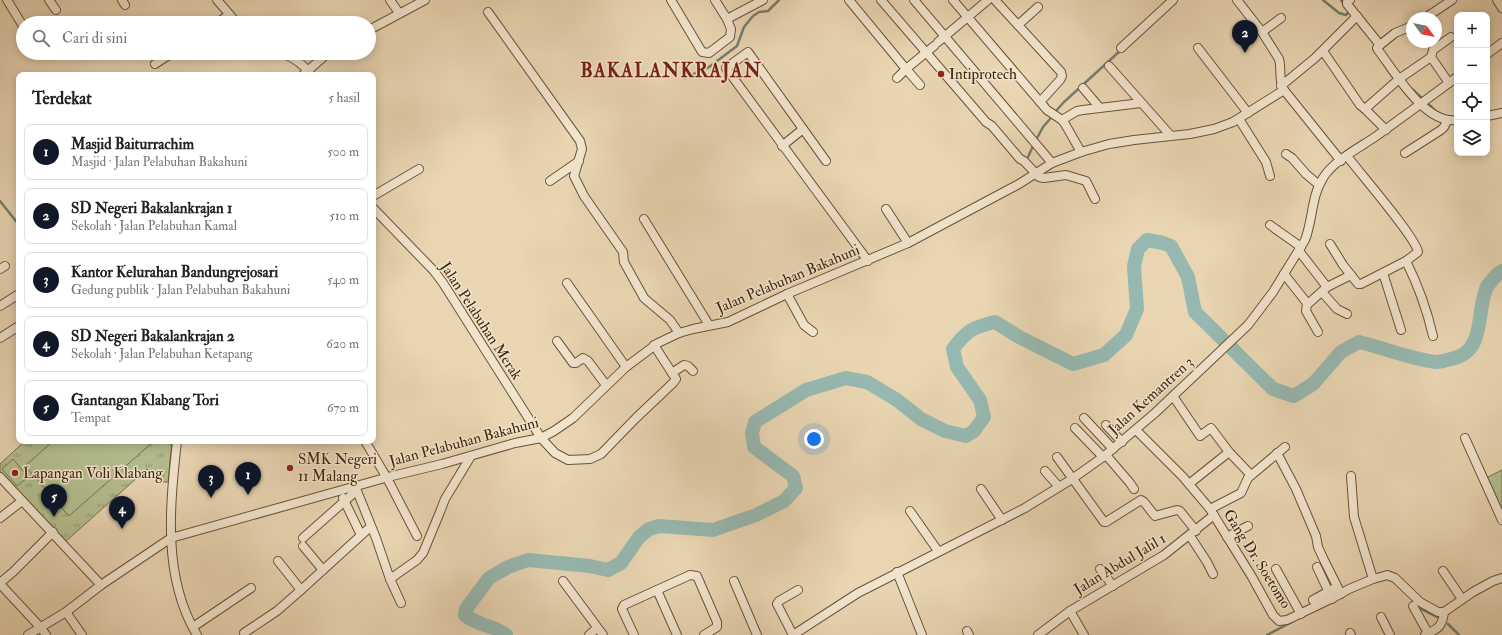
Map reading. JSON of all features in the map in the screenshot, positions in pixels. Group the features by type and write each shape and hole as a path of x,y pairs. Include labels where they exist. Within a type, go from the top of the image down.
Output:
{"street":[{"path":"7,0 17,16"},
{"path":"49,0 56,10"},
{"path":"217,0 229,15"},
{"path":"390,0 399,13"},
{"path":"376,26 425,0"},
{"path":"671,0 702,52 705,54 709,53 730,37 731,29 727,19 715,0"},
{"path":"727,19 753,2 763,0"},
{"path":"849,0 920,85"},
{"path":"881,0 986,122 992,126 1035,174 1044,178 1066,175 1084,180 1088,184 1095,199"},
{"path":"914,0 1052,163"},
{"path":"953,0 1040,102 1052,114 1062,120 1081,152"},
{"path":"897,78 988,0"},
{"path":"995,0 1061,72 1062,76 1060,80 1040,102"},
{"path":"1121,48 1173,0"},
{"path":"1237,0 1262,32 1279,59 1283,88 1416,244 1418,250 1417,254 1406,261 1360,284 1357,283 1330,244"},
{"path":"1434,12 1452,0"},
{"path":"1497,0 1502,8"},
{"path":"1349,2 1355,19 1379,46 1400,78 1440,118 1447,121 1454,120"},
{"path":"1018,25 1038,7"},
{"path":"488,12 580,141 582,149 574,176 584,196 623,252 624,262 644,298 670,320 680,333"},
{"path":"1262,32 1281,18"},
{"name":"Jalan Pelabuhan Bakahuni","path":"28,635 66,612 101,585 171,538 340,491 355,489 387,478 515,443 541,438 573,418 606,385 654,345 680,333 709,325 728,322 787,294 908,243 1019,184 1052,163 1081,152 1109,144 1190,134 1214,129 1239,119 1283,88 1355,19"},
{"path":"1379,46 1395,33 1406,28"},
{"path":"1365,109 1400,78 1431,57 1433,50 1451,37"},
{"path":"1490,52 1502,43"},
{"path":"1198,48 1248,113"},
{"path":"1323,51 1360,105 1386,130"},
{"path":"826,161 748,52 726,68 868,261"},
{"path":"1431,57 1449,83"},
{"path":"155,64 161,60"},
{"path":"296,60 306,72"},
{"path":"308,72 321,60"},
{"path":"1108,66 1171,136"},
{"name":"Jalan Kemantren 3","path":"793,635 849,598 938,551 1002,520 1059,487 1105,456 1122,442 1209,363 1248,325 1262,308 1300,249 1308,230 1314,200 1319,185 1327,172 1344,158 1386,130 1454,79"},
{"path":"1083,88 1100,108"},
{"path":"1062,120 1077,111 1141,103"},
{"path":"1490,115 1502,113"},
{"path":"1239,119 1266,162 1270,176"},
{"path":"1405,153 1441,130 1447,121"},
{"path":"782,146 803,129"},
{"path":"1286,154 1319,185"},
{"path":"550,181 579,161"},
{"path":"376,194 419,169"},
{"path":"886,209 908,243"},
{"name":"Jalan Pelabuhan Merak","path":"376,211 434,271 443,283 541,438 555,453 568,460 590,459 601,454 636,418 673,384 676,378 672,373"},
{"path":"644,220 709,325"},
{"path":"1270,225 1300,249 1337,309 1347,314"},
{"path":"1406,261 1416,281 1433,336"},
{"path":"1383,273 1401,330"},
{"path":"1284,274 1307,303 1306,311 1318,332"},
{"path":"1307,303 1325,290 1351,275"},
{"path":"568,283 626,367"},
{"path":"787,294 804,325 813,332"},
{"path":"0,306 16,296"},
{"path":"0,338 16,328"},
{"path":"557,341 573,363 576,363 582,358 588,361 606,385"},
{"path":"654,345 672,373 686,365 693,371"},
{"path":"1173,396 1200,436 1211,428 1229,452 1251,475"},
{"path":"1084,418 1113,449"},
{"path":"1106,425 1122,442"},
{"path":"1075,428 1105,456 1130,482 1134,489"},
{"name":"Gang Dr. Soetomo","path":"1136,430 1189,484 1212,512 1276,619 1282,622 1301,614 1334,593 1387,575 1395,578 1427,607 1438,612 1444,612"},
{"path":"1465,438 1502,520"},
{"path":"177,444 171,538 173,563 185,610 197,635"},
{"path":"367,444 387,478 417,536"},
{"name":"Jalan Abdul Jalil 1","path":"1038,635 1070,611 1164,556 1193,533 1212,512 1241,492 1245,482 1251,475 1285,447"},
{"path":"1189,484 1229,452"},
{"path":"1277,453 1296,489 1316,536 1334,593"},
{"path":"390,579 417,560 423,553 445,499 471,456"},
{"path":"1057,457 1105,522 1141,500 1155,516 1177,510 1180,511 1193,533 1213,574"},
{"path":"1045,470 1059,487"},
{"path":"1351,476 1354,517 1373,579"},
{"path":"0,477 101,585"},
{"path":"323,570 303,542 345,502 355,489 376,538 390,579 401,603"},
{"path":"981,489 1002,520"},
{"path":"340,491 361,535"},
{"path":"0,518 22,501"},
{"path":"910,511 938,551"},
{"path":"1227,537 1248,526"},
{"path":"244,633 277,610 301,590 368,529"},
{"path":"46,635 0,584 52,532"},
{"path":"278,561 301,590"},
{"path":"1317,567 1334,593"},
{"path":"1100,569 1113,586"},
{"path":"1276,569 1301,614"},
{"path":"1443,571 1462,599"},
{"path":"897,572 922,635"},
{"path":"634,635 622,609 624,605 690,575 697,576 718,622 717,627 704,635"},
{"path":"1413,606 1427,634 1440,625 1444,612 1462,599 1493,581 1502,578"},
{"path":"563,581 603,635"},
{"path":"734,582 757,635"},
{"path":"193,627 251,588"},
{"path":"657,590 677,635"},
{"path":"793,635 777,604 779,601 798,590"},
{"path":"1313,600 1334,593"},
{"path":"1070,611 1084,635"},
{"path":"66,612 82,635"},
{"path":"1381,617 1390,635"},
{"path":"589,635 597,628"}],"green space":[{"path":"22,444 172,444 168,482 158,482 147,469 65,542 16,491 0,471 0,464"},
{"path":"50,444 151,444 69,516 25,466"},
{"name":"Lapangan Voli Klabang","path":"13,459 28,477 17,486 2,469"},
{"path":"1502,470 1502,512 1486,478"}],"waterway":[{"path":"685,78 709,67 737,46 744,27 753,16 759,12 768,11 779,0"},
{"path":"1323,0 1339,13 1346,15 1349,12"},
{"path":"1341,0 1345,6"},
{"path":"1055,112 1121,50"},
{"path":"1412,89 1438,113"},
{"path":"1036,140 1043,127 1050,119"},
{"path":"1028,157 1033,146"},
{"path":"0,201 16,221"},
{"path":"506,635 497,629 470,619 465,615 466,609 489,578 508,567 528,560 590,566 608,570 621,563 639,537 649,529 659,526 713,530 756,515 784,501 796,488 793,476 754,447 752,433 755,422 806,390 846,378 867,382 897,400 921,419 945,431 966,436 974,431 984,417 980,400 957,367 953,349 966,334 975,328 995,322 1019,337 1073,364 1104,355 1126,335 1137,309 1134,266 1138,249 1147,240 1171,246 1188,277 1195,312 1273,389 1294,396 1313,384 1341,352 1359,342 1426,361 1436,362 1462,355 1470,349 1475,340 1478,331 1483,299 1488,285 1502,271"},
{"path":"1416,604 1419,608 1437,617"},
{"path":"1267,635 1294,621"},
{"path":"1448,624 1459,635"}],"place":[{"name":"SD Negeri Bakalankrajan 1","path":"1245,53"},
{"name":"Intiprotech","path":"941,74"},
{"name":"SMK Negeri 11 Malang","path":"290,468"},
{"name":"Lapangan Voli Klabang","path":"15,473"},
{"name":"Masjid Baiturrachim","path":"248,495"},
{"name":"Kantor Kelurahan Bandungrejosari","path":"211,498"},
{"name":"Gantangan Klabang Tori","path":"54,517"},
{"name":"SD Negeri Bakalankrajan 2","path":"122,529"}],"district":[{"name":"BAKALANKRAJAN","path":"671,71"}]}
